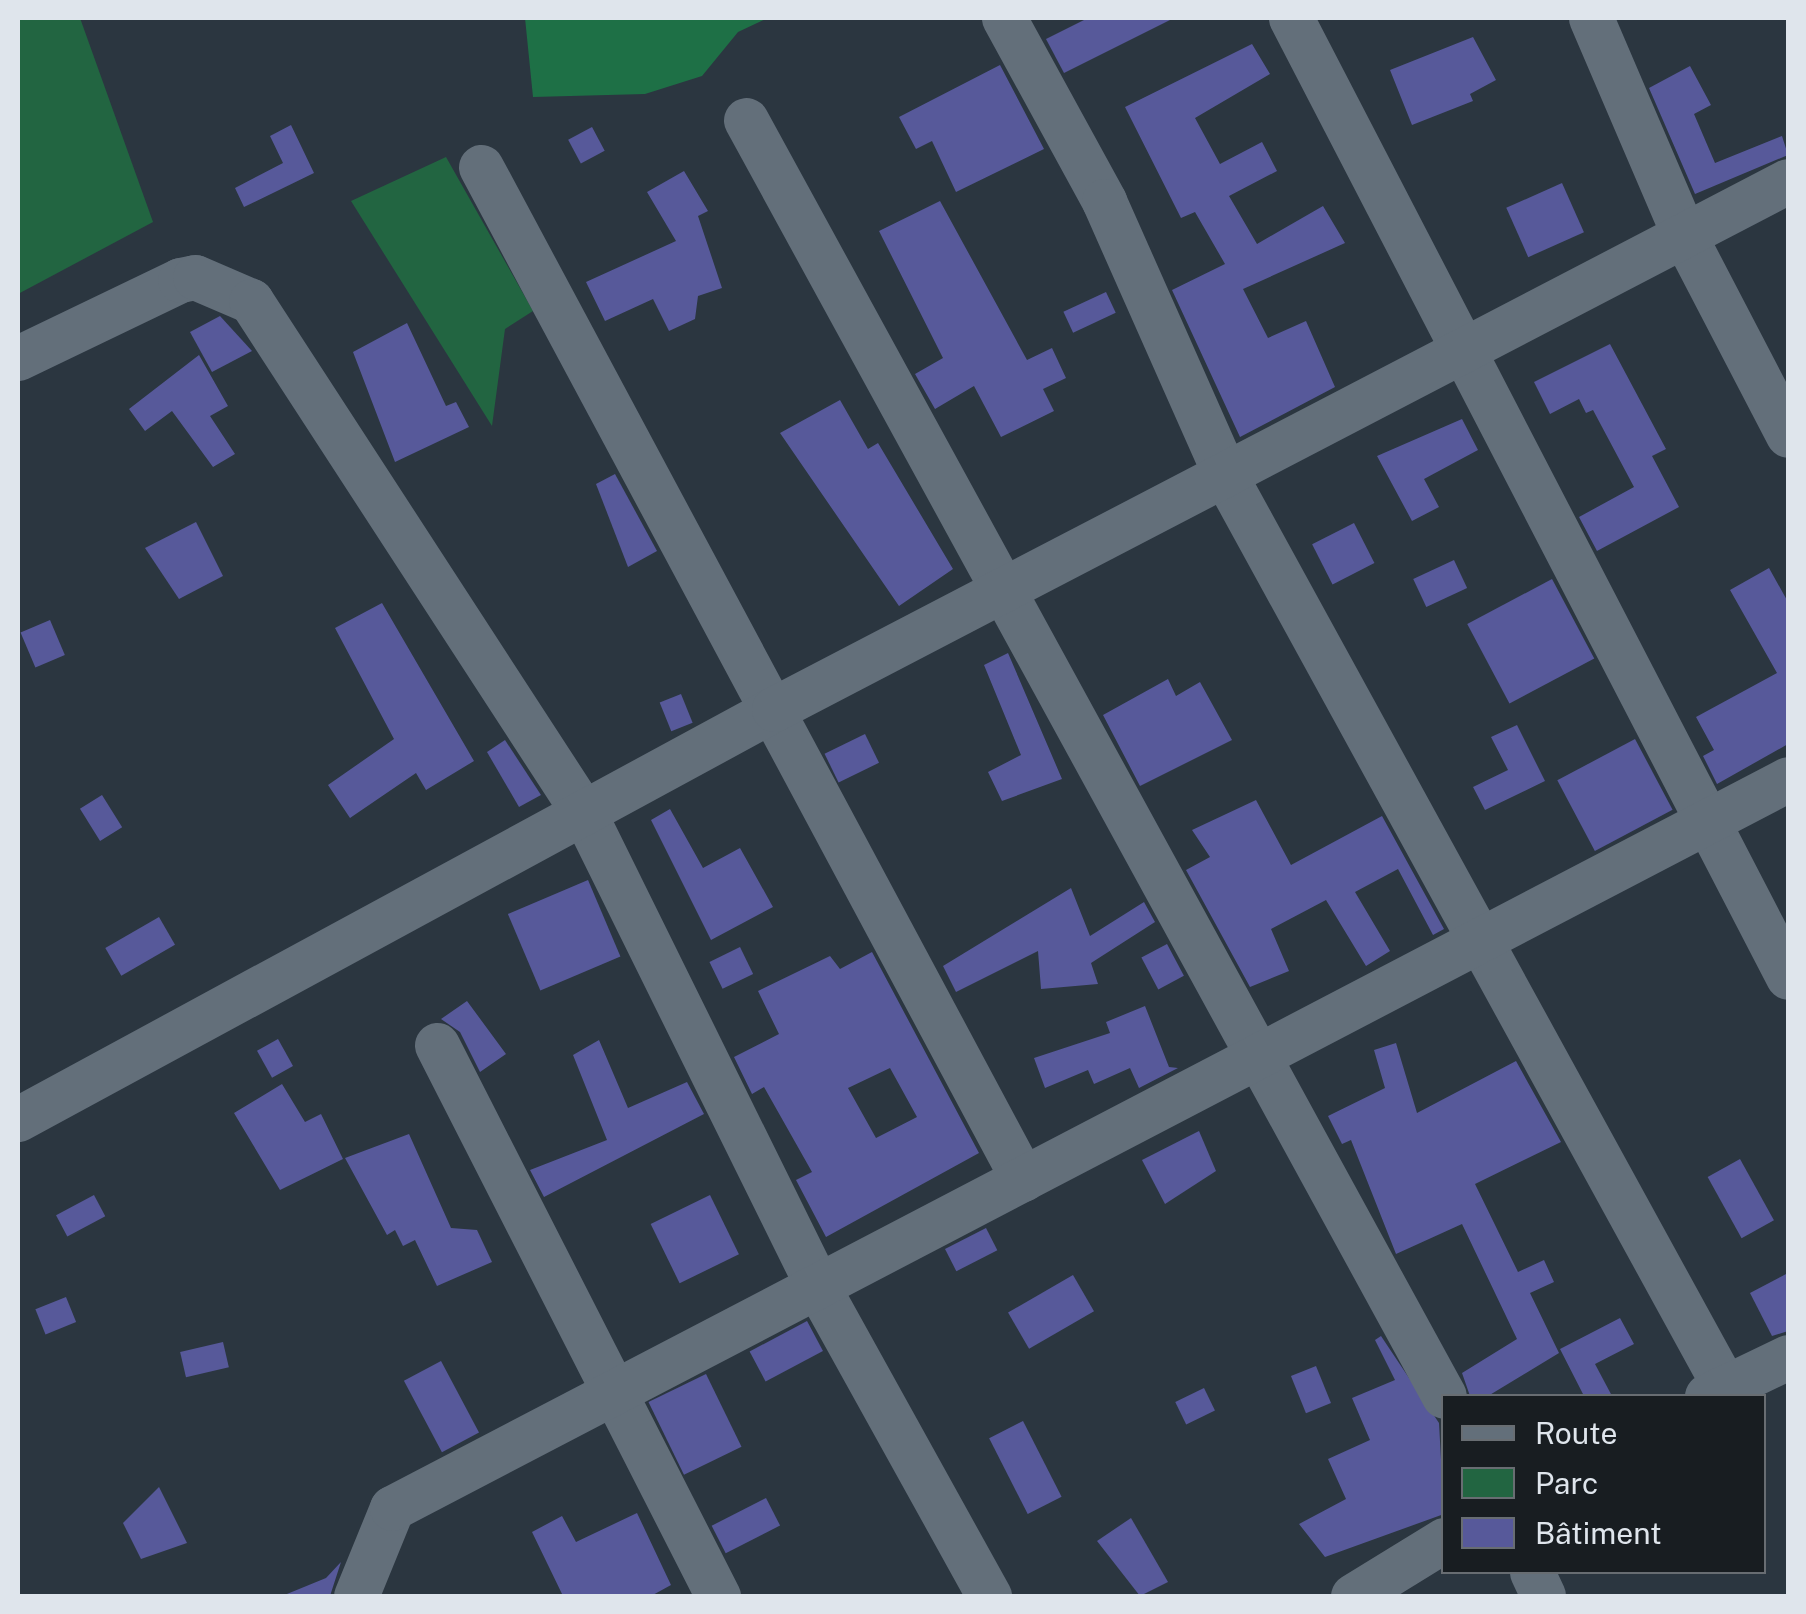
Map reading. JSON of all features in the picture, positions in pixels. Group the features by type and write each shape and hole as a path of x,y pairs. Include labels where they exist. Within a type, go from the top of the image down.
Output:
{"street":[{"path":"1004,18 1104,202 1228,478 1486,937 1716,1392 1788,1357"},
{"path":"1291,18 1788,977"},
{"path":"1591,18 1685,237 1788,435"},
{"path":"746,120 1007,588 1253,1054 1443,1394"},
{"path":"481,167 1023,1180"},
{"path":"18,1119 585,815 774,709 1228,478 1788,181"},
{"path":"18,358 195,276 251,302 585,815 820,1291 988,1596"},
{"path":"356,1596 392,1508 820,1291 1253,1054 1788,779"},
{"path":"436,1046 718,1596"},
{"path":"1353,1596 1441,1542"}],"green space":[{"path":"18,18 80,18 153,222 18,294"},
{"path":"525,18 768,18 738,32 702,76 645,94 533,97"},
{"path":"446,157 533,311 505,329 492,426 351,201"}],"building":[{"path":"1088,18 1174,18 1064,73 1046,39"},
{"path":"1473,37 1496,80 1470,94 1473,101 1412,125 1390,70"},
{"path":"1252,44 1270,74 1195,118 1220,164 1262,142 1277,171 1229,196 1257,244 1323,206 1345,243 1243,289 1268,338 1306,321 1335,387 1240,437 1172,290 1225,264 1195,212 1181,218 1125,107"},
{"path":"1000,65 1044,149 956,192 932,141 916,149 899,117"},
{"path":"1690,66 1711,105 1694,114 1715,163 1782,136 1788,155 1695,194 1649,88"},
{"path":"291,125 314,173 244,207 235,188 283,163 270,136"},
{"path":"592,127 605,151 581,164 568,140"},
{"path":"684,171 708,211 698,216 722,288 698,296 695,319 669,331 653,299 605,321 586,282 676,241 647,192"},
{"path":"1562,183 1584,232 1528,257 1506,208"},
{"path":"940,201 1027,360 1052,348 1066,378 1043,389 1054,411 1001,437 974,386 935,409 915,374 943,358 879,231"},
{"path":"1106,292 1116,313 1073,333 1063,312"},
{"path":"220,316 252,351 212,372 190,332"},
{"path":"407,323 446,406 456,402 469,427 395,462 353,352"},
{"path":"1610,344 1666,449 1652,456 1679,507 1597,551 1579,517 1634,487 1593,410 1586,413 1579,399 1550,414 1534,382"},
{"path":"199,355 228,406 210,416 235,454 213,467 172,411 145,431 129,409"},
{"path":"840,400 868,449 878,443 953,569 899,606 780,433"},
{"path":"1462,419 1478,450 1424,479 1439,507 1412,521 1377,456"},
{"path":"615,474 657,551 628,567 596,484"},
{"path":"196,522 223,576 179,599 145,548"},
{"path":"1354,523 1374,563 1333,584 1312,544"},
{"path":"1454,560 1467,588 1426,607 1413,579"},
{"path":"1769,568 1788,602 1788,744 1717,784 1703,756 1714,750 1696,717 1777,673 1730,590"},
{"path":"1552,579 1594,658 1509,704 1467,624"},
{"path":"382,603 474,761 426,790 416,773 350,818 328,785 394,739 335,628"},
{"path":"50,620 65,655 35,667 21,633"},
{"path":"1008,653 1062,779 1002,801 988,772 1021,755 984,665"},
{"path":"1168,679 1176,696 1200,682 1232,740 1140,786 1103,715"},
{"path":"681,694 693,723 671,731 660,703"},
{"path":"1517,725 1545,781 1485,810 1473,787 1508,770 1491,737"},
{"path":"865,734 879,763 839,782 825,754"},
{"path":"1635,739 1673,810 1595,851 1557,780"},
{"path":"505,740 541,795 519,807 487,752"},
{"path":"102,795 122,827 100,841 80,809"},
{"path":"1256,800 1291,865 1382,816 1444,929 1433,935 1398,869 1355,892 1390,951 1366,966 1326,900 1271,929 1289,971 1250,987 1186,870 1210,857 1192,830"},
{"path":"670,809 703,868 740,848 773,907 711,940 651,820"},
{"path":"588,880 620,956 540,990 508,914"},
{"path":"1071,888 1090,936 1144,902 1155,922 1091,963 1098,984 1041,989 1038,951 956,992 943,966"},
{"path":"159,917 175,945 121,976 105,948"},
{"path":"1167,944 1184,976 1158,989 1141,958"},
{"path":"740,947 753,974 723,989 709,962"},
{"path":"872,952 979,1153 826,1237 796,1180 812,1172 764,1087 752,1094 734,1057 779,1034 758,991 830,956 840,969","holes":["890,1068 917,1117 876,1138 848,1088"]},
{"path":"467,1001 506,1054 480,1072 460,1032 441,1019"},
{"path":"1145,1006 1169,1067 1178,1068 1139,1088 1130,1068 1094,1084 1088,1070 1045,1088 1034,1058 1110,1033 1106,1022"},
{"path":"278,1039 293,1066 272,1078 257,1051"},
{"path":"599,1040 628,1108 687,1082 704,1114 544,1197 530,1170 607,1140 573,1055"},
{"path":"1396,1043 1417,1113 1516,1061 1561,1142 1475,1184 1518,1272 1544,1260 1554,1282 1530,1293 1559,1353 1491,1394 1469,1394 1462,1373 1517,1339 1462,1224 1396,1254 1351,1140 1342,1144 1328,1116 1385,1088 1374,1050"},
{"path":"282,1084 305,1122 321,1114 343,1159 280,1190 234,1113"},
{"path":"1199,1131 1216,1171 1165,1204 1142,1160"},
{"path":"409,1134 451,1228 477,1230 492,1262 437,1286 415,1240 403,1246 395,1230 387,1235 345,1158"},
{"path":"1740,1159 1774,1220 1742,1238 1708,1177"},
{"path":"94,1195 105,1216 67,1236 56,1215"},
{"path":"710,1195 739,1254 680,1283 651,1224"},
{"path":"986,1228 997,1250 956,1271 945,1249"},
{"path":"1788,1273 1788,1331 1772,1336 1750,1293"},
{"path":"1073,1275 1094,1311 1029,1349 1008,1312"},
{"path":"66,1297 76,1322 46,1334 35,1309"},
{"path":"1620,1318 1634,1344 1595,1364 1611,1394 1583,1394 1560,1349"},
{"path":"807,1321 823,1351 766,1382 750,1352"},
{"path":"1381,1336 1439,1423 1441,1515 1325,1557 1299,1524 1346,1499 1328,1459 1370,1440 1352,1398 1395,1380 1375,1340"},
{"path":"223,1342 229,1367 186,1377 180,1352"},
{"path":"441,1361 479,1433 442,1452 404,1381"},
{"path":"1316,1366 1331,1403 1306,1413 1291,1376"},
{"path":"706,1374 742,1447 684,1475 648,1402"},
{"path":"1204,1388 1215,1410 1186,1424 1175,1402"},
{"path":"1023,1421 1062,1497 1028,1514 989,1438"},
{"path":"159,1487 187,1543 141,1559 123,1523"},
{"path":"766,1498 780,1526 726,1553 712,1526"},
{"path":"637,1513 671,1585 651,1596 563,1596 532,1532 562,1516 576,1542"},
{"path":"1131,1518 1168,1582 1140,1596 1097,1541"},
{"path":"341,1562 330,1596 282,1596 326,1578"}]}
